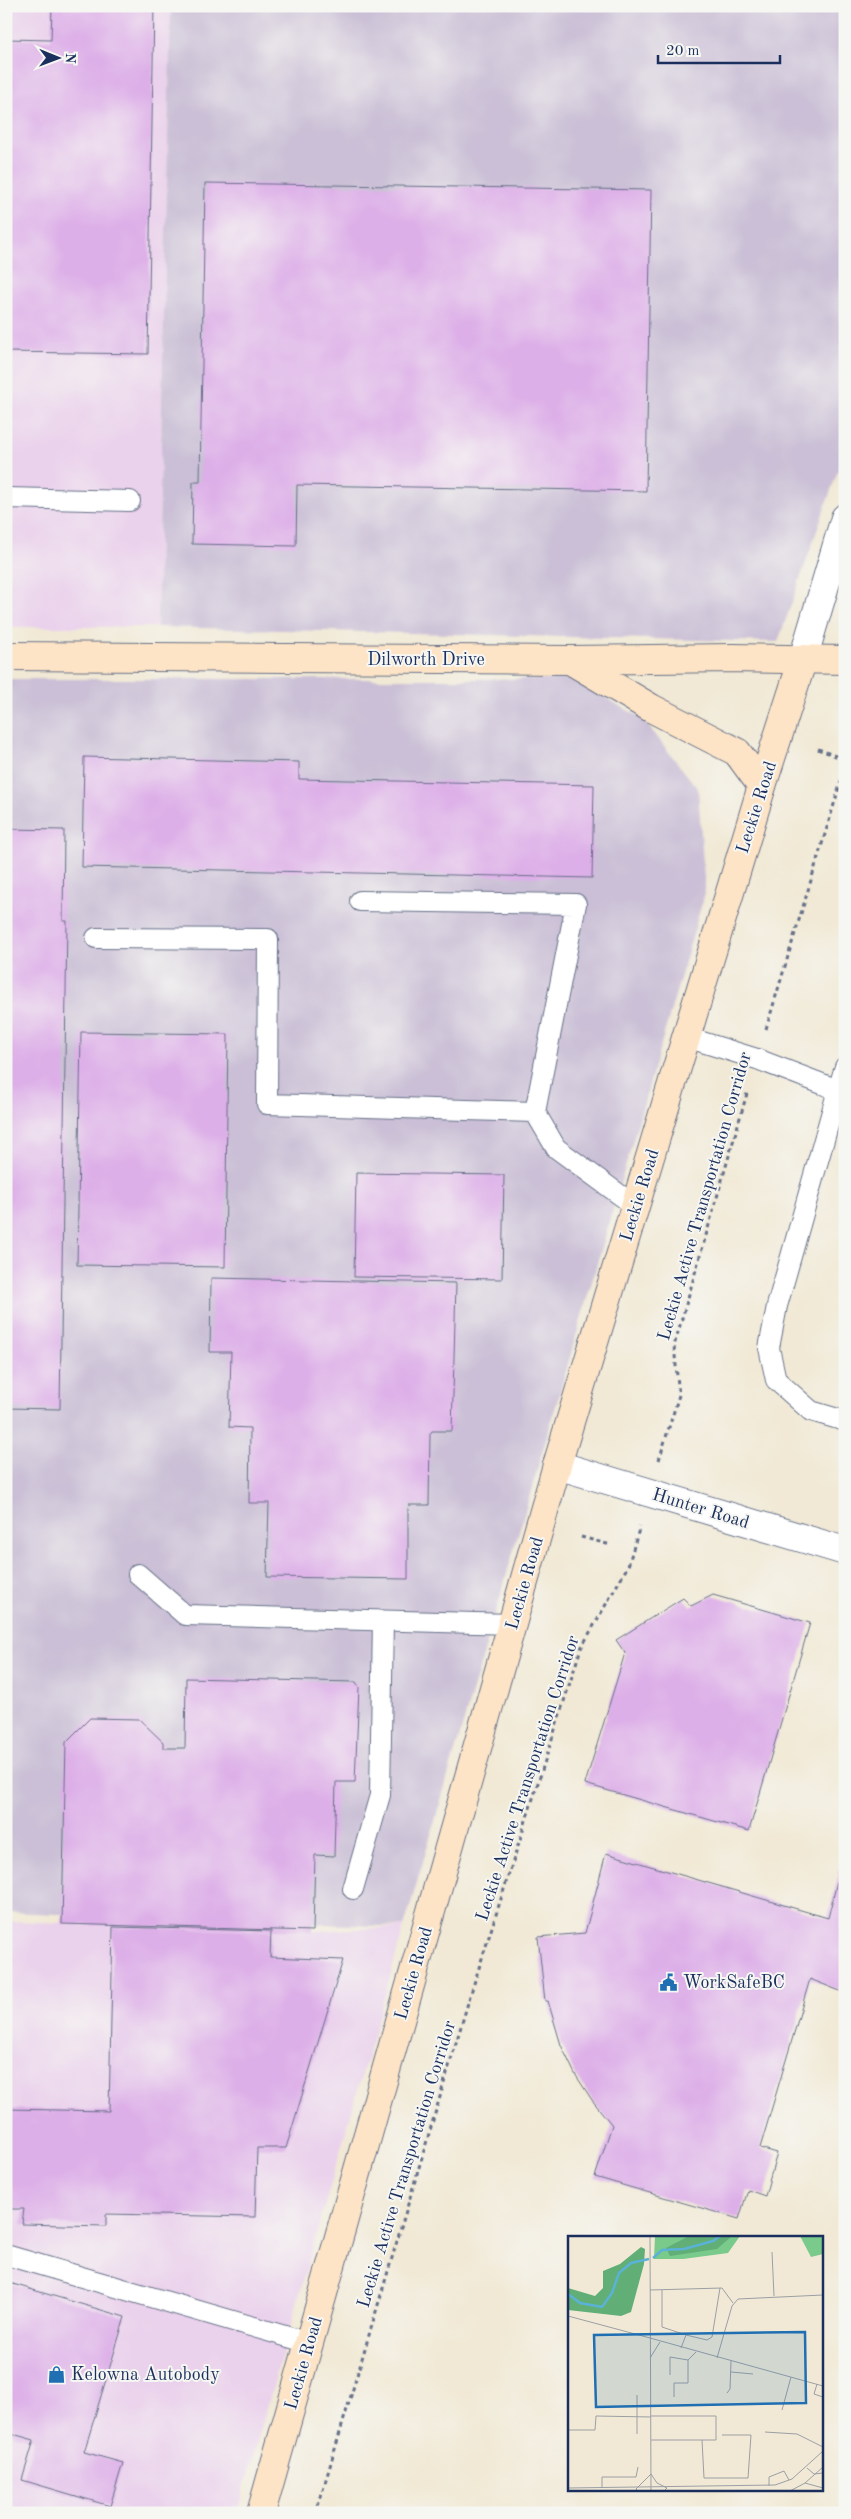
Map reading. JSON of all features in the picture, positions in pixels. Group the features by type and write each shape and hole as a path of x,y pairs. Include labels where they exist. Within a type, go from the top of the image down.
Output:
{"main road":[{"name":"Dilworth Drive","path":"6,656 845,660"},
{"name":"Leckie Road","path":"261,2513 557,1465 762,786 803,659"},
{"path":"569,660 651,708 738,752 762,786"}],"street":[{"path":"803,659 845,518"},
{"name":"Hunter Road","path":"557,1465 845,1550"}],"lane":[{"path":"6,498 130,500"},
{"path":"360,901 576,904 535,1112 556,1148 635,1206"},
{"path":"96,938 268,939 267,1104 535,1112"},
{"path":"686,1037 756,1059 838,1090"},
{"path":"845,1067 777,1306 769,1348 776,1380 812,1411 845,1421"},
{"path":"138,1574 185,1615 512,1624"},
{"path":"353,1889 380,1795 383,1621"},
{"path":"6,2255 309,2344"}],"path":[{"path":"818,749 838,756"},
{"name":"Leckie Active Transportation Corridor","path":"316,2513 470,1996 581,1648 628,1566 679,1394 674,1346 756,1059 845,768"},
{"path":"581,1537 611,1545"}],"shaded area":[{"path":"6,6 171,6 157,627 6,627"},
{"path":"171,6 845,6 845,450 778,642 157,627"},
{"path":"6,679 571,679 642,718 698,789 705,893 404,1927 6,1912"},
{"path":"6,1921 313,1931 404,1927 237,2513 6,2513"}],"building":[{"path":"52,6 154,6 148,354 6,352 6,39 51,40"},
{"path":"205,183 651,190 646,491 297,485 296,546 192,544 193,482 200,482"},
{"path":"84,757 299,762 299,779 594,785 592,878 82,867"},
{"path":"6,829 64,830 63,921 67,921 60,1409 6,1408"},
{"path":"81,1032 228,1034 225,1267 77,1265"},
{"path":"356,1173 504,1175 502,1279 354,1277"},
{"path":"211,1278 456,1283 452,1431 432,1431 430,1434 429,1505 409,1505 408,1509 408,1579 267,1577 269,1503 249,1503 250,1428 229,1427 231,1352 210,1352"},
{"path":"713,1595 810,1623 749,1831 585,1784 625,1653 616,1640 683,1598 691,1606"},
{"path":"186,1678 356,1682 359,1687 355,1782 336,1782 334,1856 315,1855 313,1931 62,1924 66,1742 90,1718 139,1719 163,1742 163,1748 185,1748"},
{"path":"606,1853 828,1918 841,1866 845,1867 845,1993 810,1979 760,2148 777,2153 765,2196 748,2190 739,2219 595,2177 612,2125 592,2100 575,2074 561,2045 548,2001 545,2001 538,1937 585,1933"},
{"path":"113,1927 271,1931 270,1957 343,1960 286,2148 257,2148 255,2217 106,2214 106,2226 22,2224 24,2209 6,2209 6,2109 109,2111"},
{"name":"Kelowna Autobody","path":"6,2282 125,2317 84,2452 123,2463 110,2506 22,2480 34,2440 6,2432"}],"place":[{"name":"WorkSafeBC","path":"669,1982"},
{"name":"Kelowna Autobody","path":"57,2374"}]}
